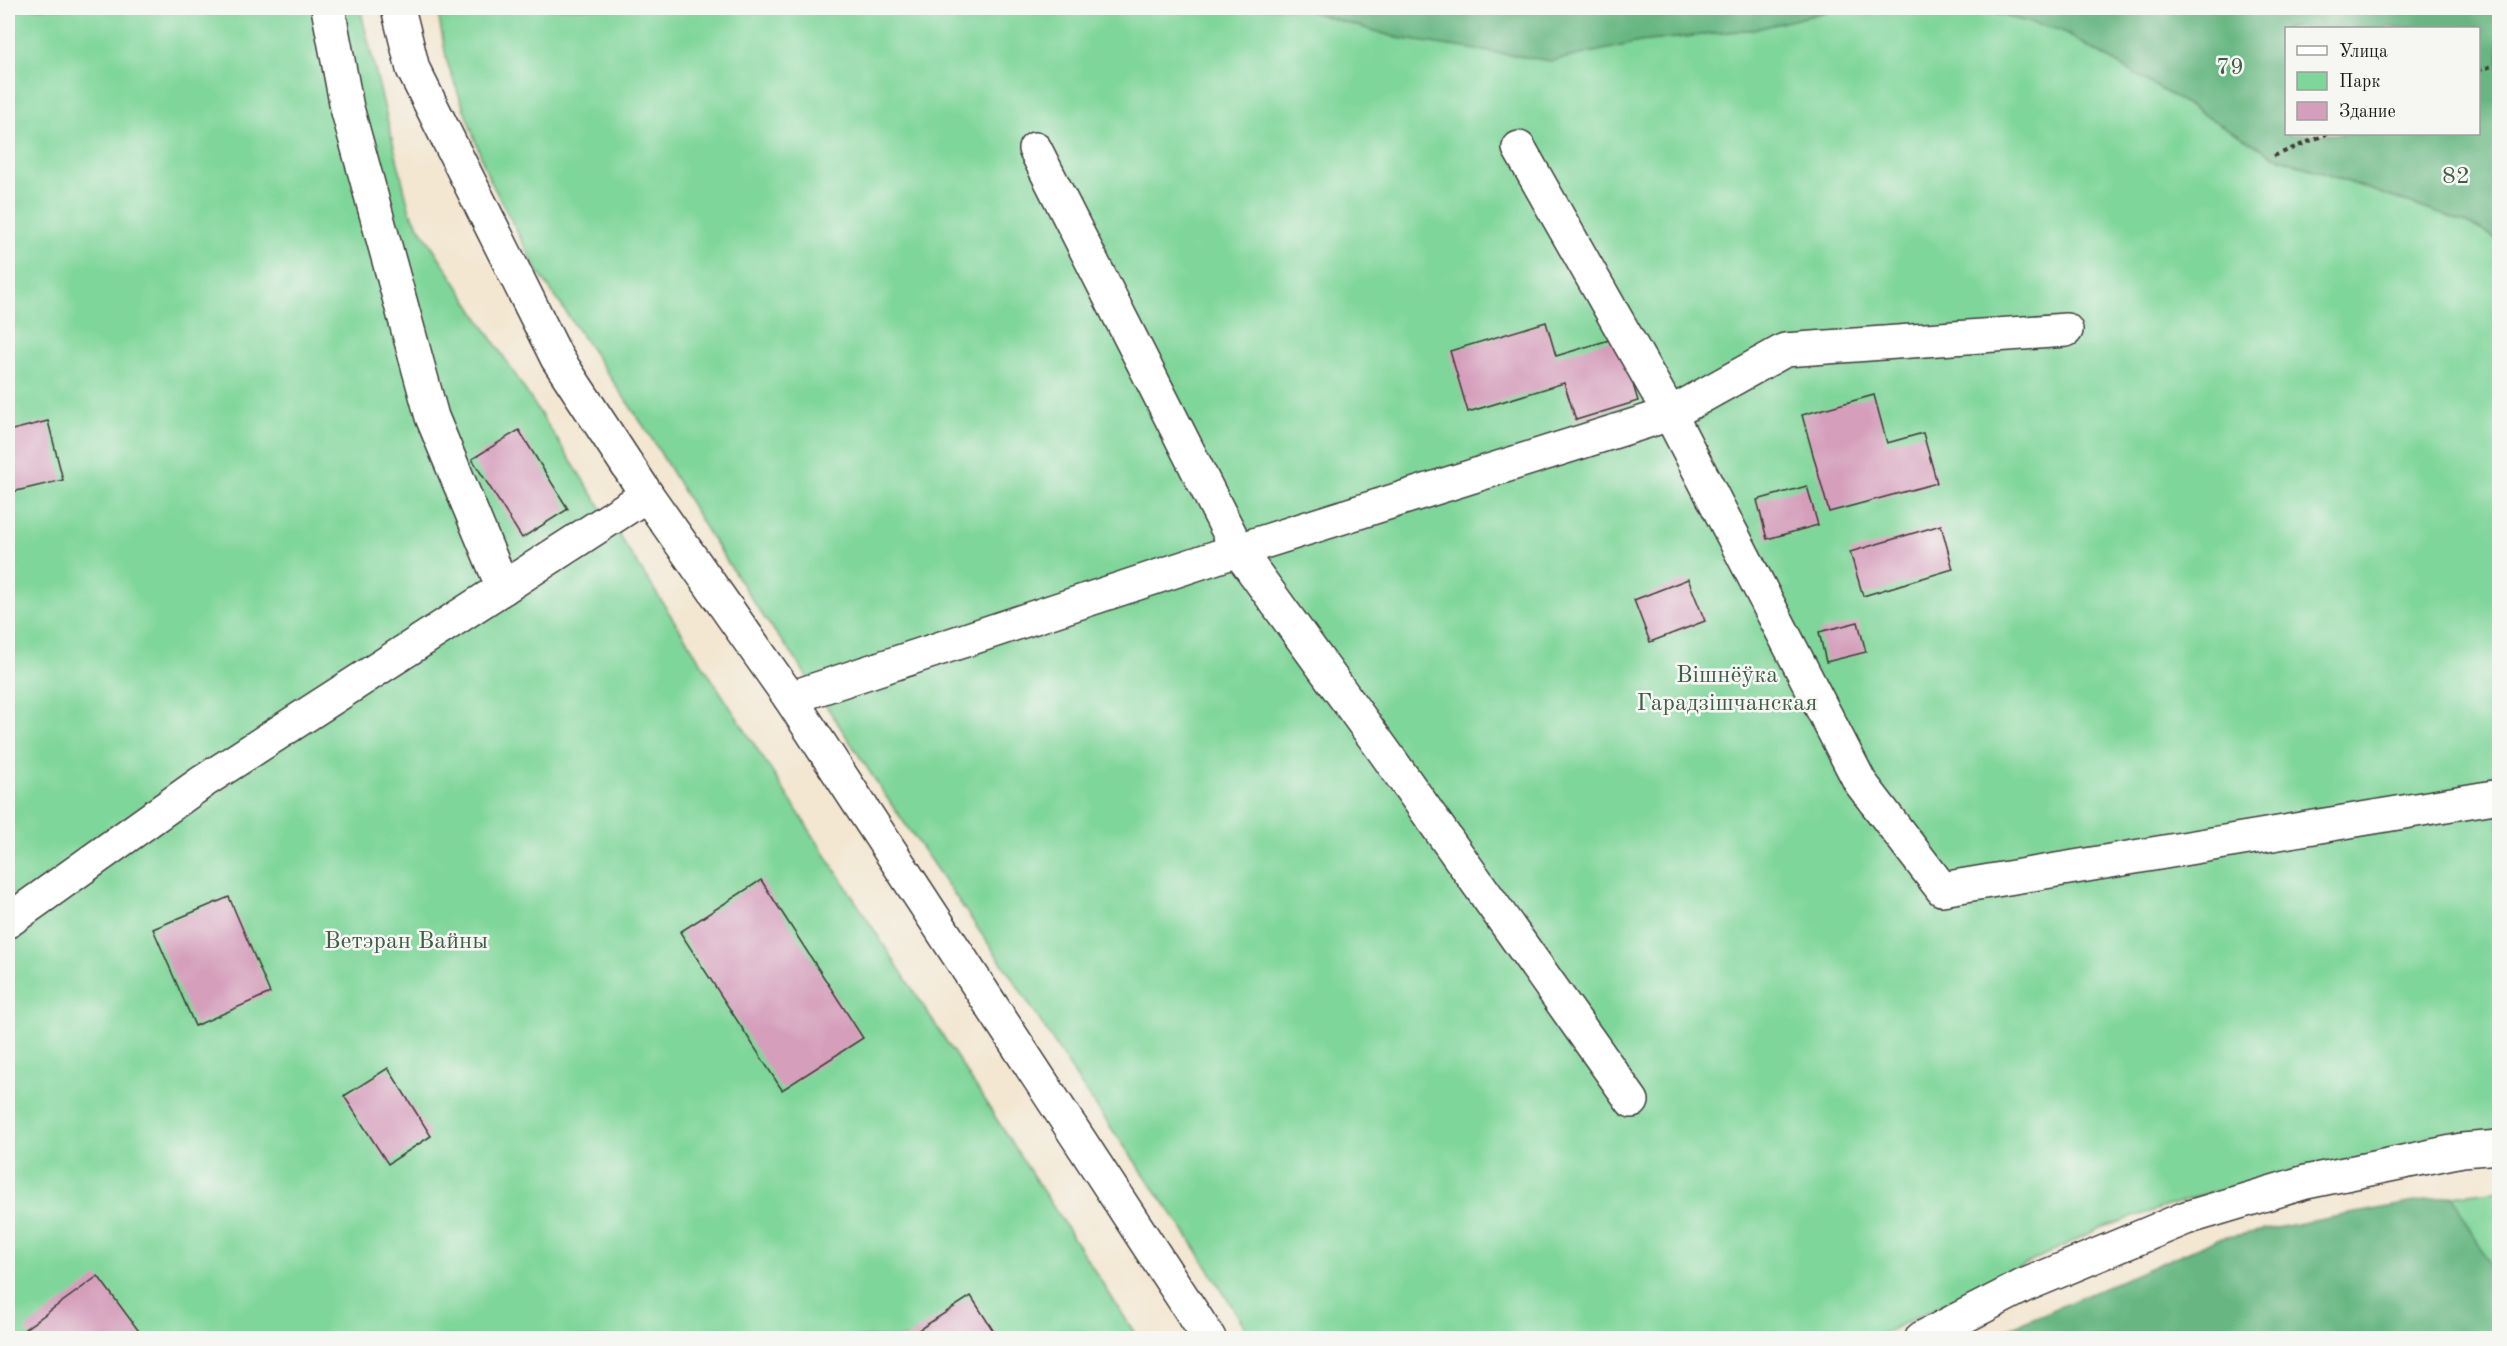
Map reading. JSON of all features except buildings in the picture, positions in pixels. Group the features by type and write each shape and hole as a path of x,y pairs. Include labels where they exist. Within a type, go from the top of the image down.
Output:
{"street":[{"path":"328,8 348,108 432,417 503,588"},
{"path":"398,8 413,69 557,358 647,495 790,698 1209,1338"},
{"path":"1519,148 1670,414 1860,782 1942,889 2499,796"},
{"path":"1035,149 1238,550 1384,751 1632,1101"},
{"path":"790,698 1238,550 1670,414 1785,351 2066,330"},
{"path":"8,921 204,782 647,495"},
{"path":"1922,1338 2023,1286 2186,1218 2306,1182 2462,1150 2499,1147"}],"path":[{"path":"2480,70 2499,63"},
{"path":"2274,156 2325,135"}],"green space":[{"name":"Ветэран Вайны","path":"8,8 360,8 410,212 1138,1338 8,1338"},
{"name":"Вішнёўка Гарадзішчанская","path":"437,8 1297,8 1398,38 1552,61 1639,42 1756,29 1842,8 1976,9 2060,30 2274,156 2472,225 2500,240 2499,1132 2285,1174 2202,1195 2100,1228 1874,1338 1252,1338 1187,1235 1083,1088 1015,982 885,795 794,657 765,619 707,531 649,434 537,270 488,176 447,62"},
{"path":"1297,8 1842,8 1756,29 1639,42 1552,61 1398,38"},
{"name":"79","path":"1958,8 2499,8 2499,240 2472,225 2274,156 2060,30 1976,9"},
{"path":"2499,1190 2499,1282 2452,1196"},
{"path":"2452,1195 2499,1282 2499,1338 1987,1338 2217,1239"}],"park label":[{"name":"82","path":"2456,175"}]}
